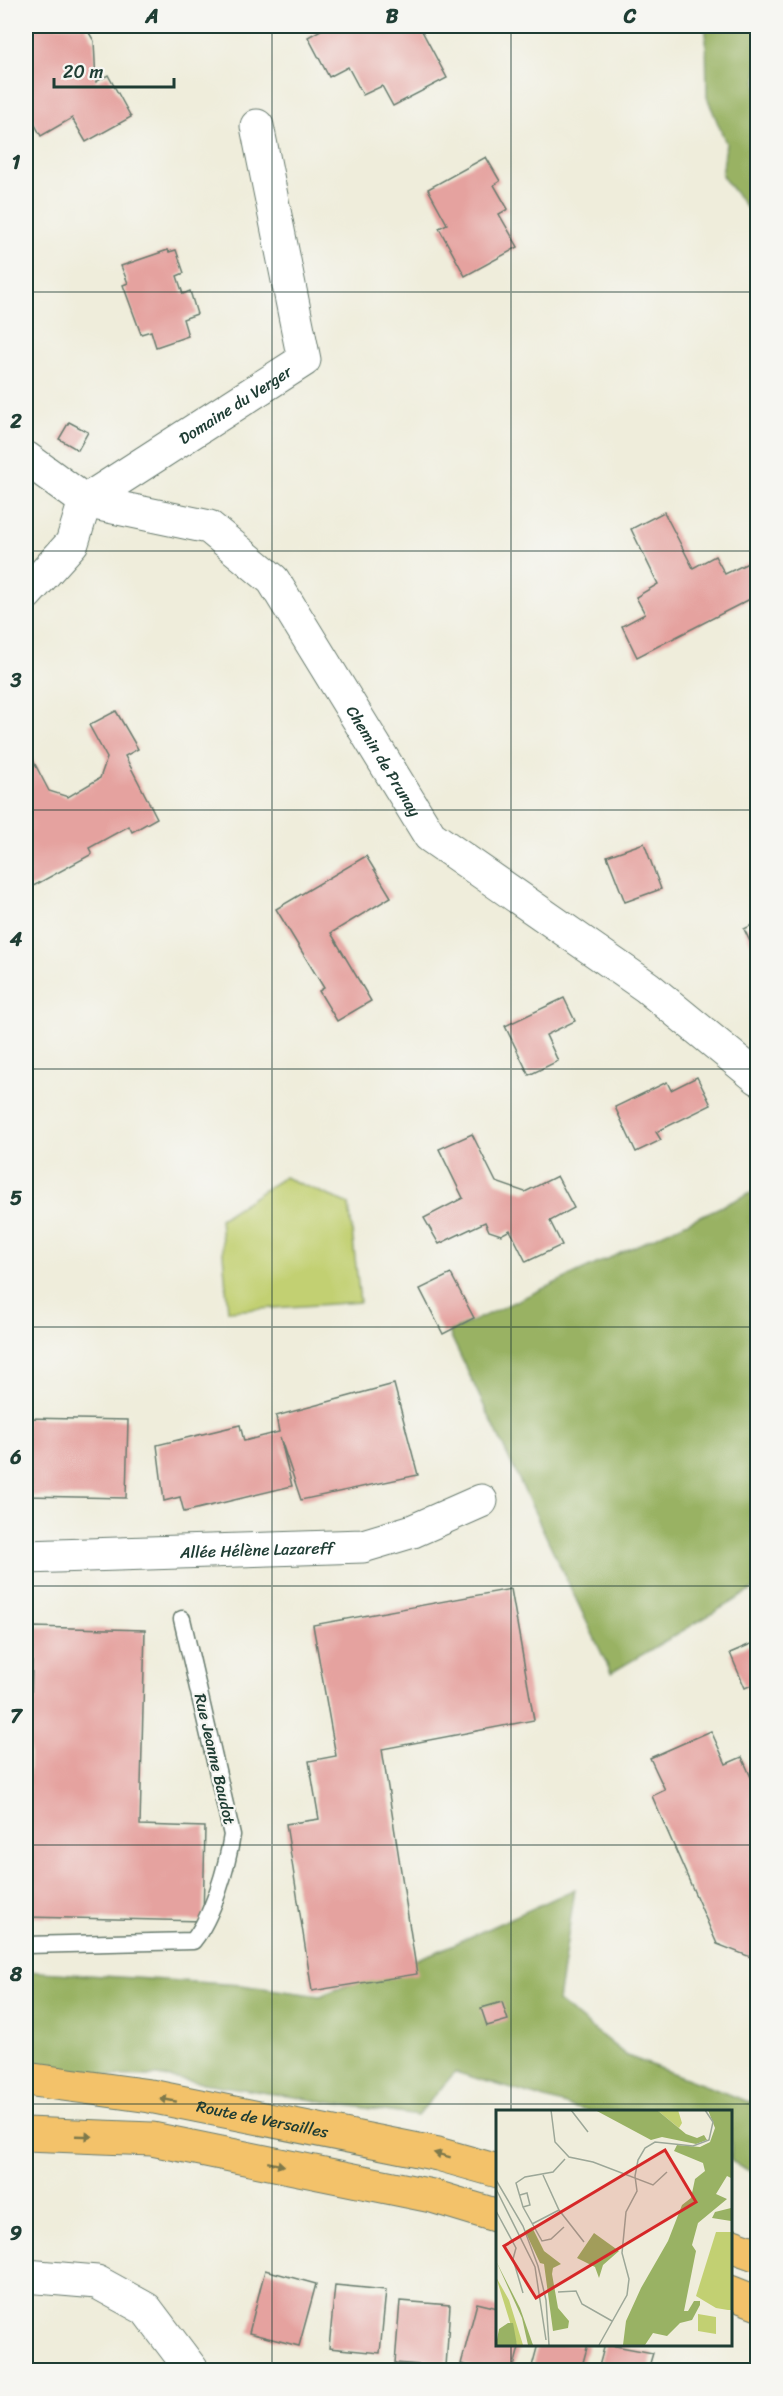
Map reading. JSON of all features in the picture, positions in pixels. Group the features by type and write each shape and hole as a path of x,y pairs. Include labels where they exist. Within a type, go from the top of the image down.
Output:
{"main road":[{"name":"Route de Versailles","path":"26,2079 173,2101 438,2154 496,2170"},
{"path":"26,2134 152,2139 432,2196 496,2215"},
{"path":"732,2246 758,2255"},
{"path":"732,2293 758,2303"}],"street":[{"name":"Domaine du Verger","path":"85,501 304,360 256,126"},
{"name":"Chemin de Prunay","path":"26,458 85,501 208,527 273,580 430,836 646,987 758,1078"},
{"path":"26,594 72,543 85,501"},
{"name":"Allée Hélène Lazareff","path":"26,1557 363,1546 413,1532 481,1500"},
{"path":"26,2276 97,2282 146,2308 192,2370"}],"lane":[{"name":"Rue Jeanne Baudot","path":"26,1945 193,1941 204,1924 228,1857 232,1835 182,1619"}],"green space":[{"path":"700,26 757,26 757,221 722,176 726,143 707,97 706,31"},
{"path":"284,1177 349,1204 360,1302 228,1311 220,1219"},
{"path":"757,1190 757,1587 611,1673 449,1332"},
{"path":"575,1889 558,2001 627,2056 757,2105 757,2175 732,2162 732,2110 583,2110 455,2072 417,2116 157,2076 26,2075 26,1971 241,1985 320,1996 441,1950"}],"building":[{"path":"26,26 85,26 94,41 96,82 108,75 131,117 86,142 72,118 41,136 26,108"},
{"path":"328,26 428,26 421,29 447,78 393,106 382,86 363,95 348,67 329,77 308,37"},
{"path":"486,157 500,181 494,185 508,209 499,214 518,247 465,276 439,228 447,224 428,189"},
{"path":"168,250 169,252 176,250 184,273 177,276 183,294 190,291 197,314 183,319 188,336 156,347 151,331 141,334 123,285 128,283 121,266"},
{"path":"69,422 88,432 78,450 59,439"},
{"path":"664,512 693,568 715,556 725,574 748,563 758,582 758,595 637,657 622,626 645,614 636,597 658,584 631,529"},
{"path":"116,711 138,749 125,756 157,818 132,832 129,826 89,848 92,854 26,890 26,747 49,791 68,797 100,778 107,758 89,725"},
{"path":"644,843 661,889 625,902 607,856"},
{"path":"366,856 391,897 331,933 371,1001 337,1021 319,991 324,988 276,909"},
{"path":"758,922 758,958 744,929"},
{"path":"564,998 575,1021 546,1035 558,1061 529,1075 505,1026"},
{"path":"697,1077 711,1105 656,1132 661,1140 636,1152 615,1107 667,1082 671,1090"},
{"path":"472,1134 496,1182 525,1192 557,1176 574,1208 550,1221 562,1245 526,1262 510,1230 501,1235 489,1231 485,1222 439,1244 424,1218 463,1198 439,1149"},
{"path":"451,1274 474,1318 443,1334 420,1289"},
{"path":"394,1384 418,1475 301,1500 280,1437 292,1486 184,1512 180,1497 164,1501 157,1445 240,1425 244,1441 279,1432 276,1416"},
{"path":"26,1418 128,1420 126,1498 26,1496"},
{"path":"511,1589 534,1720 382,1749 417,1974 312,1991 286,1824 319,1819 309,1761 336,1756 313,1625"},
{"path":"33,1627 145,1630 140,1825 205,1827 203,1921 26,1917 26,1815 28,1815"},
{"path":"758,1641 758,1682 745,1688 730,1653"},
{"path":"711,1731 726,1764 742,1757 758,1793 758,1960 717,1944 652,1796 665,1790 650,1758"},
{"path":"502,2002 508,2020 487,2026 481,2008"},
{"path":"265,2270 316,2284 299,2346 249,2333"},
{"path":"335,2285 386,2290 380,2353 329,2348"},
{"path":"400,2301 450,2305 446,2367 395,2363"},
{"path":"477,2303 496,2308 496,2345 520,2345 513,2370 484,2370 461,2364"},
{"path":"538,2345 588,2345 581,2370 531,2370"},
{"path":"605,2345 653,2353 648,2370 598,2370"}]}
